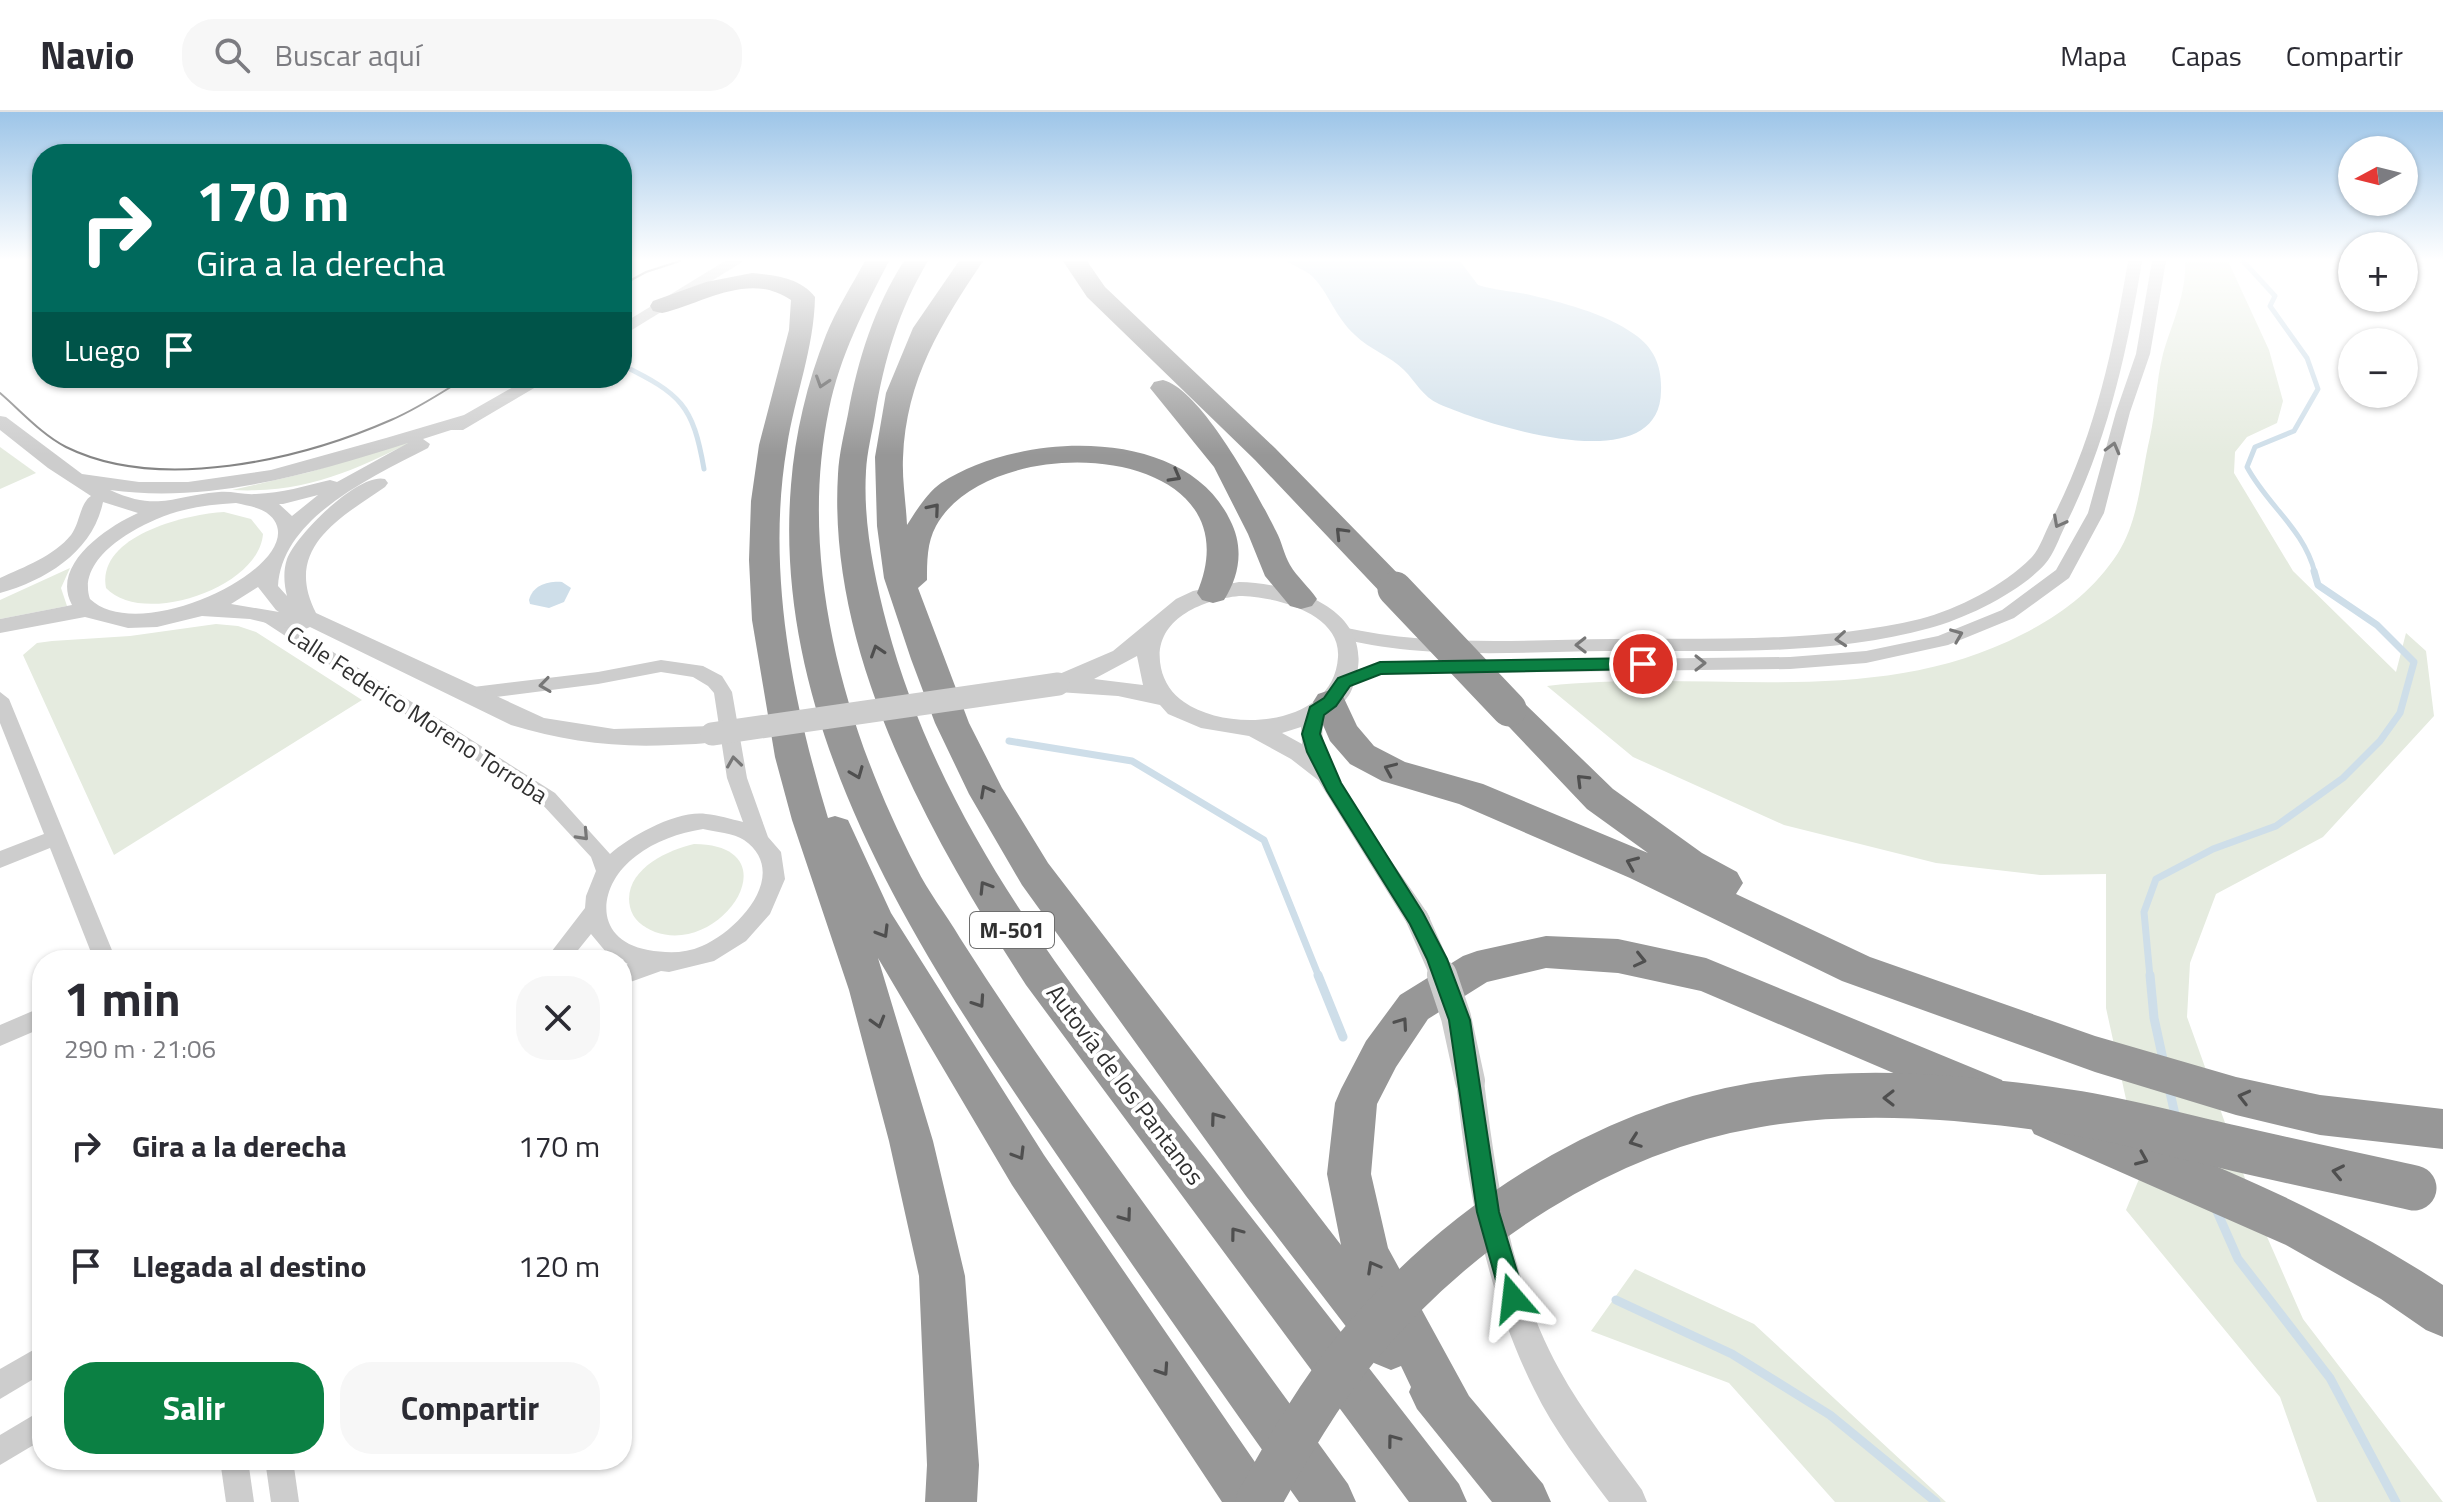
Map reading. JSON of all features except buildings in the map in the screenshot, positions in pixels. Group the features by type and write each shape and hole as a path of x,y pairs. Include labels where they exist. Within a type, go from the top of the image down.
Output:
{"highway":[{"path":"801,326 771,459 764,560 768,620 792,757 810,820 869,990 911,1141 942,1276 953,1465 951,1502"},
{"path":"789,377 815,326"},
{"name":"M-501","path":"843,326 819,389 803,476 804,572 818,650 853,765 897,868 970,989 1063,1128 1330,1502"},
{"name":"Autovía de los Pantanos","path":"884,326 865,391 852,473 857,559 871,635 908,745 954,839 1024,949 1124,1087 1441,1502"},
{"path":"927,326 899,393 889,457 892,526 899,578 952,723 987,794 1035,874 1271,1193 1402,1360 1450,1409 1525,1502"},
{"path":"1107,326 1188,414 1227,465 1263,534 1276,569 1301,599"},
{"path":"1131,326 1265,454 1509,709 1600,799 1689,863 1826,941 1934,994"},
{"path":"912,609 912,551 922,523 950,491 998,468 1053,456 1100,454 1129,459 1183,480 1207,503 1223,533 1225,554 1213,593"},
{"path":"1330,699 1342,732 1362,755 1394,772 1470,794 1643,867 1856,969 1934,994 2095,1054 2236,1096 2320,1115 2443,1129"},
{"path":"785,707 876,921 1028,1170 1255,1502 1317,1402 1359,1345 1415,1284 1492,1220 1566,1173 1621,1147 1689,1122 1754,1105 1821,1098 1948,1098 2072,1112 2429,1191"},
{"path":"1450,1409 1366,1254 1349,1174 1356,1103 1381,1054 1414,1007 1477,968 1546,952 1618,956 1706,975 2315,1234 2405,1285 2443,1313"}],"street":[{"path":"1342,633 1384,643 1530,646 1782,643 1855,638 1928,623 1990,597 2039,560 2068,504 2105,409 2125,326"},
{"path":"1155,630 1147,652 1151,676 1165,698 1189,715 1210,723 1255,729 1288,724 1380,668 1790,663 1866,657 1942,641 2008,614 2063,574 2096,513 2123,412 2143,354 2148,326"},
{"path":"289,529 309,509 366,473 524,388"},
{"path":"80,480 147,488 241,480 308,466 472,418"},
{"path":"307,615 295,591 294,572 301,551 320,526 472,418"},
{"path":"0,421 80,480 128,506 167,509"},
{"path":"88,609 79,598 76,585 81,569 92,554 109,538 167,509 215,498 256,500 316,492 366,473"},
{"path":"80,480 94,501 109,538"},
{"path":"4,627 88,609 123,620 171,617 225,599 269,569 288,542 289,529 285,516 273,506 256,500"},
{"path":"0,586 53,559 76,542 87,526 94,501"},
{"path":"0,593 92,554"},
{"path":"269,569 268,587 283,605 530,723 585,737 658,738 712,734 1058,684 1118,688 1165,698"},
{"path":"1058,684 1106,666 1189,601 1213,593 1242,589 1272,591 1301,599 1325,614 1342,633 1348,649 1349,666 1311,734 1316,752 1417,918 1437,959 1460,1020 1488,1212 1521,1322 1538,1362 1569,1418 1630,1502"},
{"name":"Calle Federico Moreno Torroba","path":"197,610 228,609 267,616 548,798 599,853 607,872"},
{"path":"267,616 342,634"},
{"path":"464,694 598,678 661,666 697,671 715,681 723,692 737,778 758,836 769,850 775,866 774,885 767,904 734,939 712,951 661,962 632,972"},
{"path":"2,712 101,950"},
{"path":"1255,729 1309,759 1334,786"},
{"path":"618,950 605,939 597,924 596,898 607,872 639,842 681,824 724,822 758,836"},
{"path":"0,860 54,838"},
{"path":"566,950 595,911"},
{"path":"632,956 661,962"},
{"path":"0,1036 32,1022"},
{"path":"0,1385 32,1364"},
{"path":"0,1451 32,1430"},
{"path":"235,1470 240,1502"},
{"path":"280,1470 285,1502"}],"shaded area":[{"path":"1347,326 1620,326 1641,340 1656,359 1661,391 1653,419 1632,435 1602,441 1567,440 1493,423 1439,404 1398,365"},
{"path":"2172,326 2258,326 2269,350 2283,401 2277,423 2247,437 2235,452 2234,473 2293,571 2396,672 2406,633 2426,651 2434,716 2323,837 2216,894 2190,963 2187,1017 2261,1223 2303,1319 2443,1502 2317,1502 2280,1397 2126,1210 2142,1172 2106,1008 2106,874 2040,875 1936,863 1784,825 1633,757 1547,686 1607,682 1849,680 1909,672 1967,658 2023,634 2076,600 2108,567 2125,540 2138,497 2163,354"},
{"path":"426,435 355,468 310,483 286,488 232,490 310,472"},
{"path":"0,447 36,473 0,489"},
{"path":"224,512 251,519 263,534 257,553 242,571 221,585 196,596 145,604 123,599 106,588 107,570 115,554 129,542 167,523"},
{"path":"70,568 61,588 67,606 0,619 0,600"},
{"path":"562,582 571,588 564,602 549,608 530,604 531,595 538,587"},
{"path":"216,624 256,632 362,700 114,855 23,655 37,643 130,636"},
{"path":"694,844 724,849 740,862 744,879 738,897 724,915 704,929 680,935 646,928 631,912 629,894 633,883 649,864 671,851"},
{"path":"1635,1269 1754,1324 1946,1502 1835,1502 1729,1383 1591,1331"}],"waterway":[{"path":"2284,326 2307,358 2318,389 2294,431 2255,447 2247,467 2303,543 2315,573"},
{"path":"632,370 658,384 681,404 695,430 704,469"},
{"path":"2150,977 2144,912 2156,879 2213,849 2276,826 2343,778 2380,741 2400,713 2414,662 2377,625 2318,585 2314,571"},
{"path":"1009,741 1132,761 1264,840 1319,977"},
{"path":"1318,975 1343,1037"},
{"path":"2150,975 2154,1018 2164,1064"},
{"path":"2169,1088 2176,1119"},
{"path":"2215,1207 2238,1259 2330,1378 2396,1502"},
{"path":"1616,1300 1732,1354 1830,1415 1936,1502"}],"tram line":[{"path":"0,393 40,429 66,447 103,461 143,468 186,469 229,466 315,448 401,416 449,388"}],"route":[{"path":"1513,1298 1488,1212 1460,1020 1437,959 1417,918 1334,786 1316,752 1311,734 1316,712 1330,702 1344,682 1380,668 1643,664"}]}
